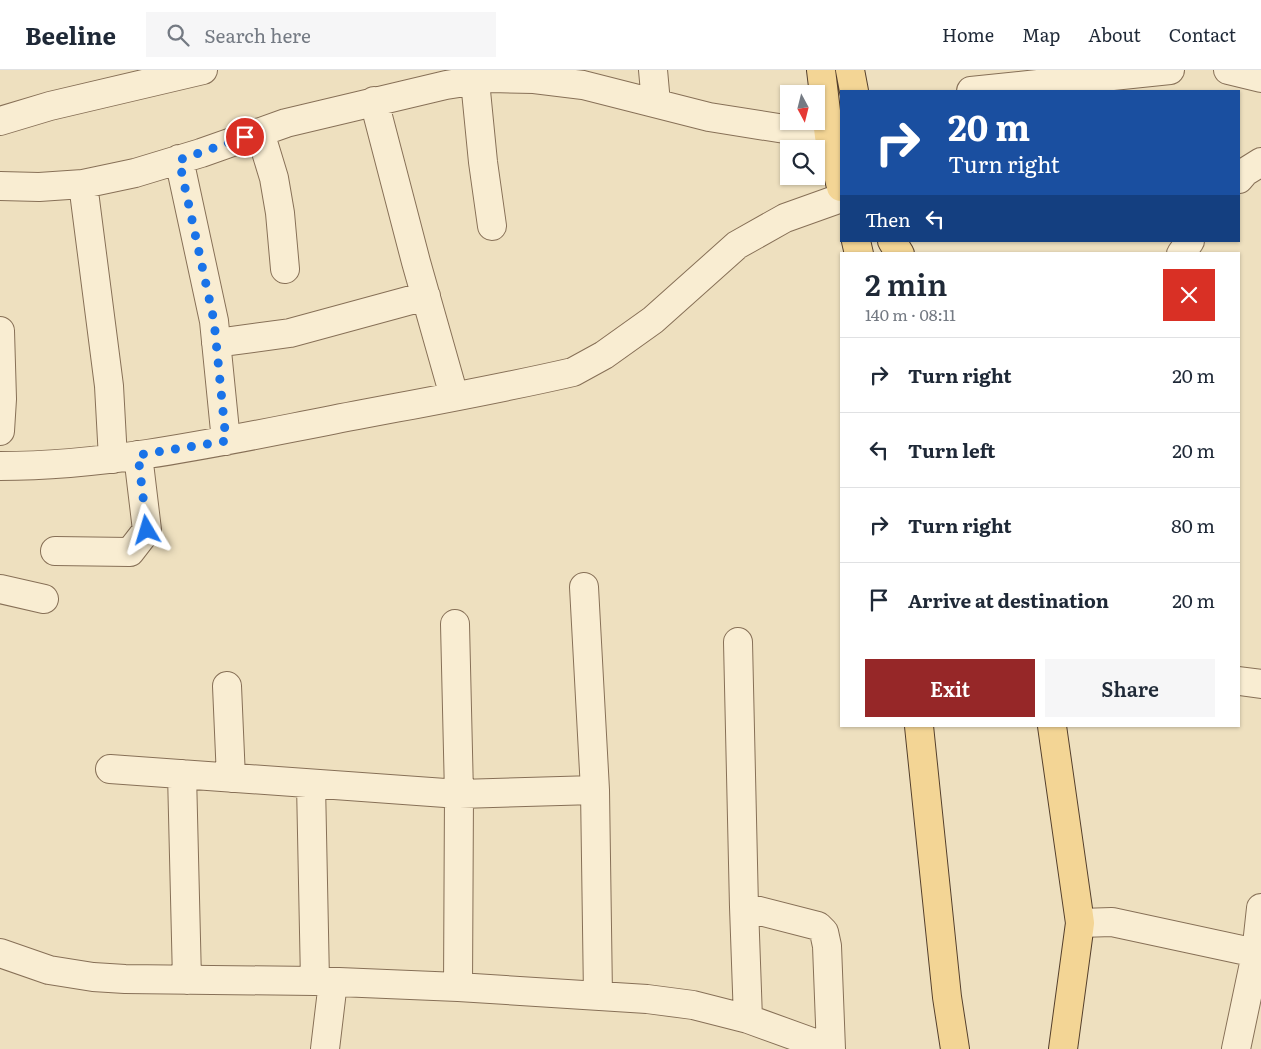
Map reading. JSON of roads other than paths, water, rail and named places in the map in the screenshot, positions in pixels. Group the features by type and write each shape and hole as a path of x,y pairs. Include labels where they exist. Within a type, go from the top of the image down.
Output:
{"main road":[{"path":"821,70 830,136 840,182"},
{"path":"850,70 854,90"},
{"path":"919,727 947,997 955,1049"},
{"path":"1052,727 1080,924 1067,1048"}],"street":[{"path":"0,121 50,106 120,80 203,70"},
{"path":"653,70 656,103"},
{"path":"980,90 1170,70"},
{"path":"1228,70 1261,78"},
{"path":"0,186 39,187 83,184 135,173 286,123 446,85 491,78 534,79 583,86 709,117 830,136"},
{"path":"475,81 492,226"},
{"path":"374,101 454,396"},
{"path":"260,132 276,187 285,269"},
{"path":"179,160 212,312 226,441"},
{"path":"1240,178 1245,172 1261,162"},
{"path":"55,551 130,552 147,530 125,457 109,386 83,184"},
{"path":"0,466 28,466 125,457 226,441 572,372 604,355 653,320 737,245 785,218 840,198"},
{"path":"216,343 290,333 426,296"},
{"path":"0,331 2,399 0,431"},
{"path":"584,587 595,790 598,996"},
{"path":"0,589 44,599"},
{"path":"454,624 459,794 458,987"},
{"path":"738,642 748,1019"},
{"path":"1240,681 1261,684"},
{"path":"227,686 231,778"},
{"path":"110,769 459,794 595,790"},
{"path":"182,774 187,980"},
{"path":"312,784 324,982 325,1049"},
{"path":"0,953 49,970 93,977 458,987 647,999 692,1005 748,1019 831,1049 824,932 818,926 744,907"},
{"path":"1236,1049 1258,954 1261,908"},
{"path":"1080,924 1112,922 1258,954"}]}
